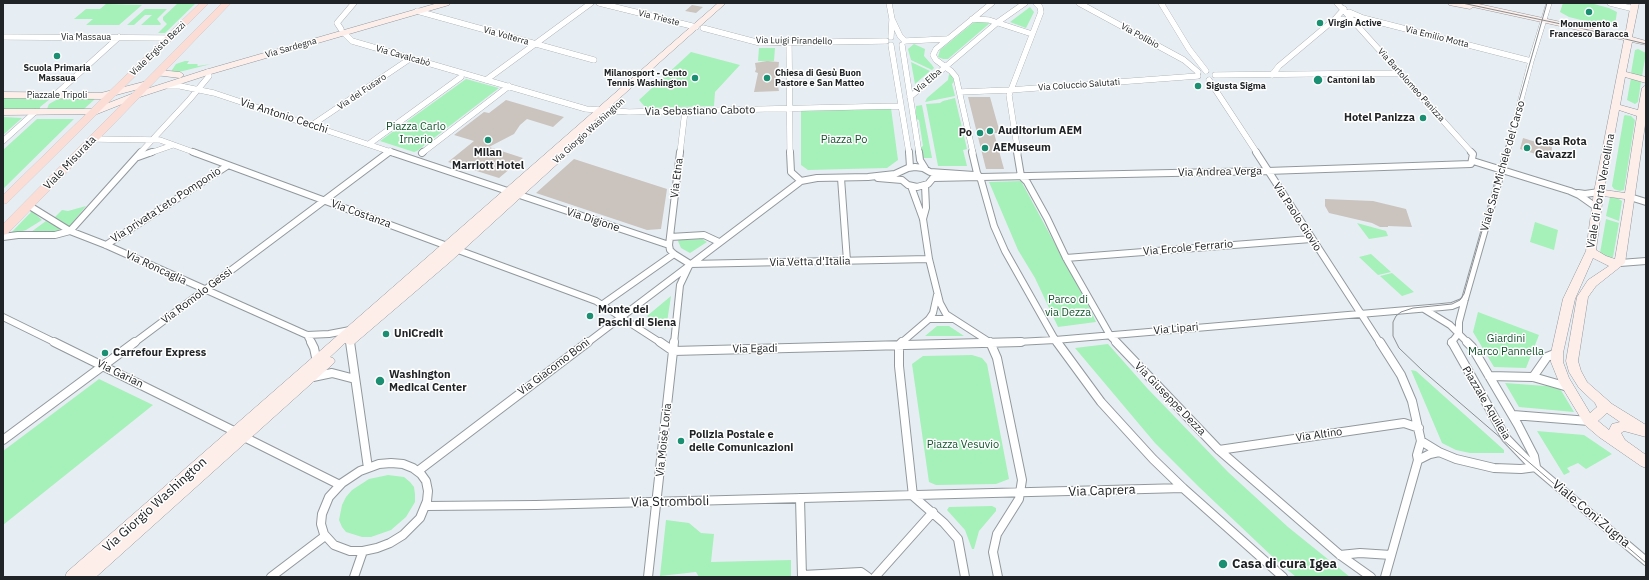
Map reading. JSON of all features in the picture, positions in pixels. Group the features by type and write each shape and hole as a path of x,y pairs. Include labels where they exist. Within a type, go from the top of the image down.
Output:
{"main road":[{"name":"Viale Ergisto Bezzi","path":"111,94 205,3"},
{"name":"Viale Ergisto Bezzi","path":"148,84 227,3"},
{"name":"Via Sardegna","path":"415,10 431,3"},
{"name":"Via Sardegna","path":"148,84 180,75 207,70 415,10 446,3"},
{"name":"Via Giorgio Washington","path":"240,434 310,378 351,336 513,193 611,111 699,28 722,3"},
{"name":"Via Giorgio Washington","path":"513,193 601,110 731,3"},
{"path":"1452,3 1542,24"},
{"path":"1463,3 1542,24 1646,43"},
{"name":"Viale di Porta Vercellina","path":"1590,421 1559,370 1557,353 1570,294 1591,251 1596,206 1634,6"},
{"path":"1629,30 1646,37"},
{"path":"1627,48 1636,48 1646,51"},
{"name":"Via Sardegna","path":"137,95 167,86 207,70"},
{"path":"158,73 180,75"},
{"path":"1622,74 1646,80"},
{"name":"Piazzale Tripoli","path":"3,95 101,96 148,84"},
{"name":"Piazzale Tripoli","path":"3,112 94,112 137,95 148,84"},
{"path":"1645,431 1607,406 1583,385 1575,372 1572,362 1583,297 1592,283 1620,263 1644,115 1646,88"},
{"name":"Piazzale Tripoli","path":"94,112 111,94"},
{"path":"48,112 45,108 48,103 58,95"},
{"name":"Viale Misurata","path":"3,231 137,95"},
{"path":"1616,107 1644,115"},
{"name":"Viale Misurata","path":"3,201 94,112"},
{"path":"1599,192 1630,197"},
{"path":"1591,251 1602,259 1613,263 1620,263"},
{"name":"Via Giorgio Washington","path":"86,577 149,516 240,434 316,362 351,336"},
{"name":"Via Giorgio Washington","path":"310,378 316,362"},
{"name":"Piazzale Aquileia","path":"1568,387 1607,406"},
{"path":"1607,406 1590,421 1646,462"},
{"path":"1621,444 1615,433 1616,428 1624,426 1645,431"},
{"name":"Via Giorgio Washington","path":"72,577 149,516"}],"street":[{"path":"342,31 337,23 354,3"},
{"path":"486,80 591,3"},
{"name":"Via Trieste","path":"599,3 699,28"},
{"name":"Via Elba","path":"889,3 892,19 891,37"},
{"path":"992,3 947,39 933,53 934,58 945,67 998,22 1025,3"},
{"path":"1021,176 1009,95 1041,12 1040,7 1036,3"},
{"name":"Via Polibio","path":"1079,3 1184,60 1195,68 1198,74"},
{"path":"1161,3 1196,59 1206,71 1215,76 1399,73"},
{"name":"Via Bartolomeo Panizza","path":"1337,3 1474,154 1473,160"},
{"name":"Viale San Michele del Carso","path":"1464,302 1503,170 1531,61 1549,3"},
{"path":"1610,3 1634,6"},
{"path":"1272,75 1279,66 1335,20 1344,9"},
{"name":"Via Emilio Motta","path":"1344,9 1363,18 1531,61"},
{"name":"Via Volterra","path":"415,10 594,60"},
{"path":"1335,20 1355,22 1363,18"},
{"name":"Via Elba","path":"892,19 903,41 902,51 910,97"},
{"path":"972,19 984,19 998,22 1032,34"},
{"name":"Via Luigi Pirandello","path":"699,28 758,42 888,43 903,41"},
{"name":"Via Cavalcabò","path":"342,31 352,41 411,58 463,76"},
{"name":"Via Massaua","path":"3,37 170,38"},
{"path":"58,95 119,37"},
{"path":"888,43 891,37 903,41 947,39"},
{"path":"789,42 789,109 792,172 794,176 801,181 808,179 868,177 902,172 910,167 978,176"},
{"name":"Via Elba","path":"888,43 899,90 900,106"},
{"name":"Via del Fusaro","path":"312,125 411,58"},
{"path":"1184,60 1189,61 1196,59"},
{"name":"Via Elba","path":"910,97 945,67 955,75 960,92"},
{"path":"3,237 18,235 55,235 70,231 81,217 198,90 209,76 207,70"},
{"name":"Via Coluccio Salutati","path":"960,92 1010,90 1198,74 1206,71"},
{"path":"1198,74 1209,80 1215,79 1215,76"},
{"path":"369,144 463,76 509,86"},
{"name":"Via Paolo Giovio","path":"1209,80 1360,314"},
{"name":"Via Antonio Cecchi","path":"167,86 180,86 214,93 369,144"},
{"path":"422,153 509,86"},
{"name":"Via Sebastiano Caboto","path":"509,86 586,109 611,111 789,109"},
{"path":"960,92 978,176 981,180 994,226 1006,251 1055,340 1101,402 1153,459 1183,488 1283,577"},
{"path":"910,97 920,160 933,178"},
{"path":"789,109 900,106 904,117 910,167"},
{"name":"Via Etna","path":"669,245 686,111"},
{"name":"Piazzale Tripoli","path":"3,141 35,112"},
{"name":"Via Costanza","path":"93,139 160,140 603,304 621,316"},
{"path":"369,144 390,151"},
{"path":"136,158 149,152 174,145"},
{"name":"Via Digione","path":"390,151 669,245"},
{"name":"Via Romolo Gessi","path":"5,437 205,291 390,151"},
{"path":"1473,160 1570,191 1585,194 1599,192"},
{"name":"Via Andrea Verga","path":"978,176 1267,171 1463,165 1471,164 1473,160"},
{"name":"Via privata Leto Pomponio","path":"106,245 227,166"},
{"path":"902,172 900,176 902,180"},
{"path":"933,178 973,179 978,176"},
{"name":"Via Giuseppe Dezza","path":"1021,176 1027,182 1044,212 1066,258 1110,335 1218,450 1340,555 1371,577"},
{"path":"868,177 902,180 911,186 925,186 931,182 933,178"},
{"path":"841,178 847,261"},
{"name":"Via Giacomo Boni","path":"418,471 801,181"},
{"path":"911,186 923,219 937,295 946,314 991,343 997,358 1008,418 1022,475 1021,493 1016,505 997,534 994,552 998,577"},
{"path":"923,219 926,208 925,186"},
{"path":"1570,191 1596,206"},
{"path":"1630,197 1646,202"},
{"name":"Via Roncaglia","path":"28,205 70,231 106,245 205,291 308,335 329,334 351,336"},
{"path":"670,237 704,235 720,242"},
{"name":"Via Ercole Ferrario","path":"1066,258 1311,239"},
{"path":"669,245 670,250 674,254 690,264"},
{"path":"603,304 674,254"},
{"name":"Via Vetta d'Italia","path":"690,264 930,259"},
{"path":"1620,263 1646,260"},
{"name":"Via Giacomo Boni","path":"673,351 680,286 690,264"},
{"path":"899,345 929,319 933,313 937,295"},
{"path":"1385,577 1418,460 1420,441 1419,428 1412,401 1401,375 1360,314 1452,306 1464,302"},
{"name":"Piazzale Aquileia","path":"1464,302 1459,322 1459,333 1451,343 1492,417 1506,438 1536,467"},
{"name":"Piazzale Aquileia","path":"1424,309 1439,317 1459,333 1472,347 1513,415 1534,456 1536,467"},
{"name":"Via Lipari","path":"991,343 1055,340 1360,314"},
{"path":"621,316 673,351"},
{"name":"Via Garian","path":"3,317 340,485"},
{"path":"929,319 954,319"},
{"path":"308,335 314,348 316,362"},
{"path":"351,336 355,379 368,468"},
{"path":"899,345 991,343"},
{"path":"899,345 914,496 933,512 958,538 962,550 965,577"},
{"name":"Via Egadi","path":"673,351 899,345"},
{"name":"Via Moisè Loria","path":"648,577 673,351"},
{"path":"1533,377 1547,357 1557,353"},
{"path":"310,378 332,373 355,379"},
{"name":"Piazzale Aquileia","path":"1489,376 1533,377 1568,387"},
{"name":"Piazzale Aquileia","path":"1513,415 1590,421"},
{"name":"Via Altino","path":"1218,450 1404,423 1419,428"},
{"path":"1420,441 1439,452 1456,459 1494,468 1521,469 1536,467"},
{"path":"1418,460 1430,454 1439,452"},
{"path":"397,463 418,471 424,477 428,486 426,506 416,523 403,535 384,546 363,551 350,551 339,548 330,542 325,536 321,524 322,514 329,497 340,485 354,474 379,464 397,463"},
{"name":"Viale Coni Zugna","path":"1536,467 1646,561"},
{"name":"Via Caprera","path":"1021,493 1183,488"},
{"path":"914,496 1021,493"},
{"name":"Via Stromboli","path":"426,506 914,496"},
{"path":"800,498 802,576 861,572 868,577"},
{"path":"875,577 933,512"},
{"path":"271,577 325,536"},
{"path":"354,577 363,551"},
{"path":"1340,555 1360,553 1391,555"}],"green space":[{"path":"178,3 196,3 165,33 158,33 167,24 163,20 163,17"},
{"path":"1563,3 1590,3 1609,8 1617,12 1615,25 1605,26 1569,17 1560,12"},
{"path":"106,4 142,5 119,25 86,25 93,19 74,19 86,9 100,9"},
{"path":"1030,7 1034,12 1026,28 1010,22"},
{"path":"145,9 167,9 157,19 161,24 160,25 141,25 152,15 145,15 134,25 127,25"},
{"path":"981,21 990,23 948,59 938,57 940,50 973,23"},
{"path":"914,44 925,49 924,56 934,68 932,70 911,60 908,49"},
{"path":"759,48 775,48 774,61 758,61"},
{"path":"1638,49 1646,53 1642,76 1631,73 1635,50"},
{"name":"Milanosport - Cento Tennis Washington","path":"691,52 740,65 715,92 714,106 646,108 639,100"},
{"path":"189,61 187,64 198,64 198,66 211,64 170,73 176,64"},
{"path":"911,62 930,71 915,84"},
{"path":"949,74 952,76 954,82 952,84 955,96 925,102 927,98 948,80"},
{"path":"1631,78 1641,82 1638,102 1635,104 1627,100"},
{"name":"Piazza Carlo Irnerio","path":"466,79 499,88 417,151 414,152 380,141"},
{"path":"3,98 50,99 40,107 40,110 3,109"},
{"path":"955,98 967,149 963,150 967,166 938,166 926,104 940,103"},
{"path":"58,99 95,99 84,109 47,109 49,104"},
{"path":"922,105 932,158 923,158 921,147 923,146 919,120 916,119 916,106"},
{"name":"Piazza Po","path":"891,108 898,160 887,168 808,170 801,165 801,110"},
{"path":"1625,115 1631,116 1635,120 1624,190 1620,191 1614,189 1612,186"},
{"path":"3,117 22,118 3,135"},
{"path":"37,119 74,119 3,189 3,150"},
{"name":"Parco di via Dezza","path":"1021,181 1096,322 1058,327 1035,278 1018,250 989,182"},
{"path":"1610,197 1617,198 1622,201 1619,221 1606,216"},
{"path":"86,206 69,227 53,219 62,210 68,211"},
{"path":"32,211 42,220 26,230 9,235"},
{"path":"1606,219 1619,223 1613,257 1611,258 1600,253"},
{"path":"46,221 64,231 31,232"},
{"path":"1535,222 1558,230 1554,250 1530,242"},
{"path":"1357,223 1386,231 1388,236 1369,239"},
{"path":"702,239 707,242 690,253 681,248 678,241 679,240"},
{"path":"1371,254 1391,272 1378,275 1359,257"},
{"path":"1392,273 1414,292 1402,296 1380,276"},
{"path":"671,296 666,329 647,316"},
{"name":"Giardini Marco Pannella","path":"1478,312 1539,335 1526,368 1494,367 1473,332"},
{"path":"937,326 949,326 964,336 925,336"},
{"name":"Parco di via Dezza","path":"1108,344 1147,388 1228,472 1288,527 1350,577 1296,577 1199,487 1155,443 1075,348"},
{"name":"Piazza Vesuvio","path":"972,355 982,358 987,364 1009,479 996,484 936,485 929,482 912,364 923,356"},
{"path":"1411,370 1416,371 1504,450 1504,453 1470,453 1456,450 1442,443"},
{"path":"99,379 153,405 3,525 3,451"},
{"path":"1505,383 1559,387 1574,412 1519,407"},
{"path":"1537,431 1584,435 1612,454 1586,469 1578,463 1567,468 1570,472 1564,475"},
{"path":"388,475 404,477 414,487 415,502 406,517 391,530 371,537 362,537 346,532 339,520 342,505 346,497 352,490 369,479"},
{"path":"992,506 996,508 996,511 979,531 974,549 972,549 965,530 947,510 949,507"},
{"path":"666,520 689,523 701,533 714,534 711,562 791,560 791,577 699,577 696,572 660,576"}],"building":[{"path":"692,5 703,7 696,13 685,11"},
{"name":"Chiesa di Gesù Buon Pastore e San Matteo","path":"767,61 779,62 778,72 775,72 779,91 754,92 758,73 755,72 755,63"},
{"name":"Po","path":"968,97 990,97 1000,133 994,133 1004,169 986,169"},
{"name":"Milan Marriott Hotel","path":"506,100 564,117 553,127 527,119 520,125 514,134 489,147 523,158 499,178 448,162 474,141 454,135 484,112 489,113"},
{"name":"Casa Rota Gavazzi","path":"1523,138 1552,147 1551,159 1520,149"},
{"path":"574,159 667,189 661,229 647,230 536,193"},
{"path":"1325,199 1373,201 1406,209 1412,227 1380,227 1372,223 1329,213 1325,206"}],"tram line":[{"path":"1462,3 1542,20"},
{"path":"1542,20 1547,3"},
{"path":"1542,20 1646,44"},
{"path":"1542,20 1464,294 1460,300 1452,304 1413,308 1401,312 1396,316 1393,322 1393,336 1399,348 1423,371 1646,563"}],"place":[{"name":"Monumento a Francesco Baracca","path":"1589,12"},
{"name":"Virgin Active","path":"1320,23"},
{"name":"Scuola Primaria Massaua","path":"57,56"},
{"name":"Milanosport - Cento Tennis Washington","path":"695,78"},
{"name":"Chiesa di Gesù Buon Pastore e San Matteo","path":"767,78"},
{"name":"Cantoni lab","path":"1318,80"},
{"name":"Sigusta Sigma","path":"1198,86"},
{"name":"Hotel Panizza","path":"1423,118"},
{"name":"Auditorium AEM","path":"990,131"},
{"name":"Po","path":"980,133"},
{"name":"Milan Marriott Hotel","path":"488,140"},
{"name":"AEMuseum","path":"985,148"},
{"name":"Casa Rota Gavazzi","path":"1527,148"},
{"name":"Monte dei Paschi di Siena","path":"590,316"},
{"name":"UniCredit","path":"386,334"},
{"name":"Carrefour Express","path":"105,353"},
{"name":"Washington Medical Center","path":"380,381"},
{"name":"Polizia Postale e delle Comunicazioni","path":"681,441"},
{"name":"Casa di cura Igea","path":"1223,564"}]}
